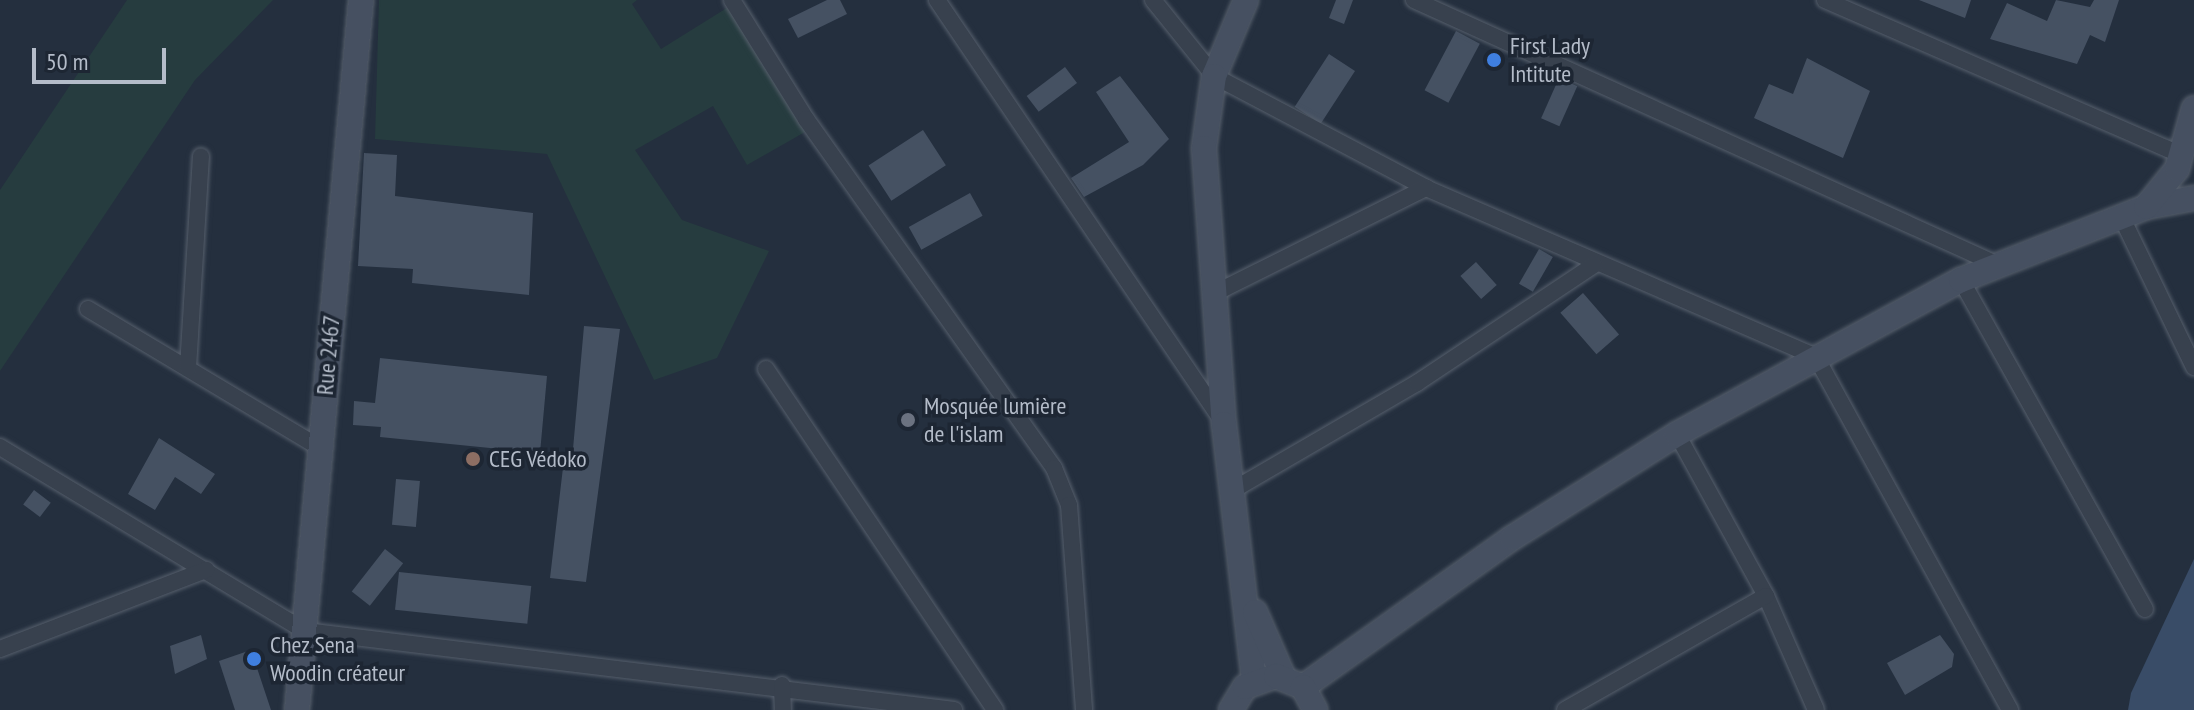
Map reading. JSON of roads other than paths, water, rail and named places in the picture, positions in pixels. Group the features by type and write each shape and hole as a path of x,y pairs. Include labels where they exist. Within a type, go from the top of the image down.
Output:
{"street":[{"name":"Rue 2467","path":"297,710 361,0"},
{"path":"732,0 806,119 1054,468 1069,505 1084,710"},
{"path":"937,0 1224,424"},
{"path":"1153,0 1214,76 1426,188 1594,265 1816,357 2010,710"},
{"path":"1228,709 1254,680 1224,424 1204,148 1214,76 1246,0"},
{"path":"1414,0 1996,264"},
{"path":"1825,0 2188,149"},
{"path":"2146,207 2188,149 2194,108"},
{"path":"188,368 201,156"},
{"path":"1213,294 1426,188"},
{"path":"1303,694 1512,538 1677,434 1816,357 1996,264 2146,207 2194,198"},
{"path":"2121,216 2194,367"},
{"path":"1233,490 1417,383 1594,265"},
{"path":"1961,280 2145,609"},
{"path":"88,309 320,448"},
{"path":"766,369 995,710"},
{"path":"1677,434 1766,596 1816,710"},
{"path":"0,447 305,631 782,685 949,710"},
{"path":"0,649 206,570"},
{"path":"1246,592 1303,694"},
{"path":"1565,710 1766,596"},
{"path":"1254,680 1303,694"},
{"path":"782,685 783,710"}],"water":[{"path":"2194,559 2194,710 2128,710 2131,693"}],"place":[{"name":"First Lady Intitute","path":"1494,60"},
{"name":"Mosquée lumière de l'islam","path":"908,420"},
{"name":"CEG Védoko","path":"473,459"},
{"name":"Chez Sena Woodin créateur","path":"254,659"}]}
